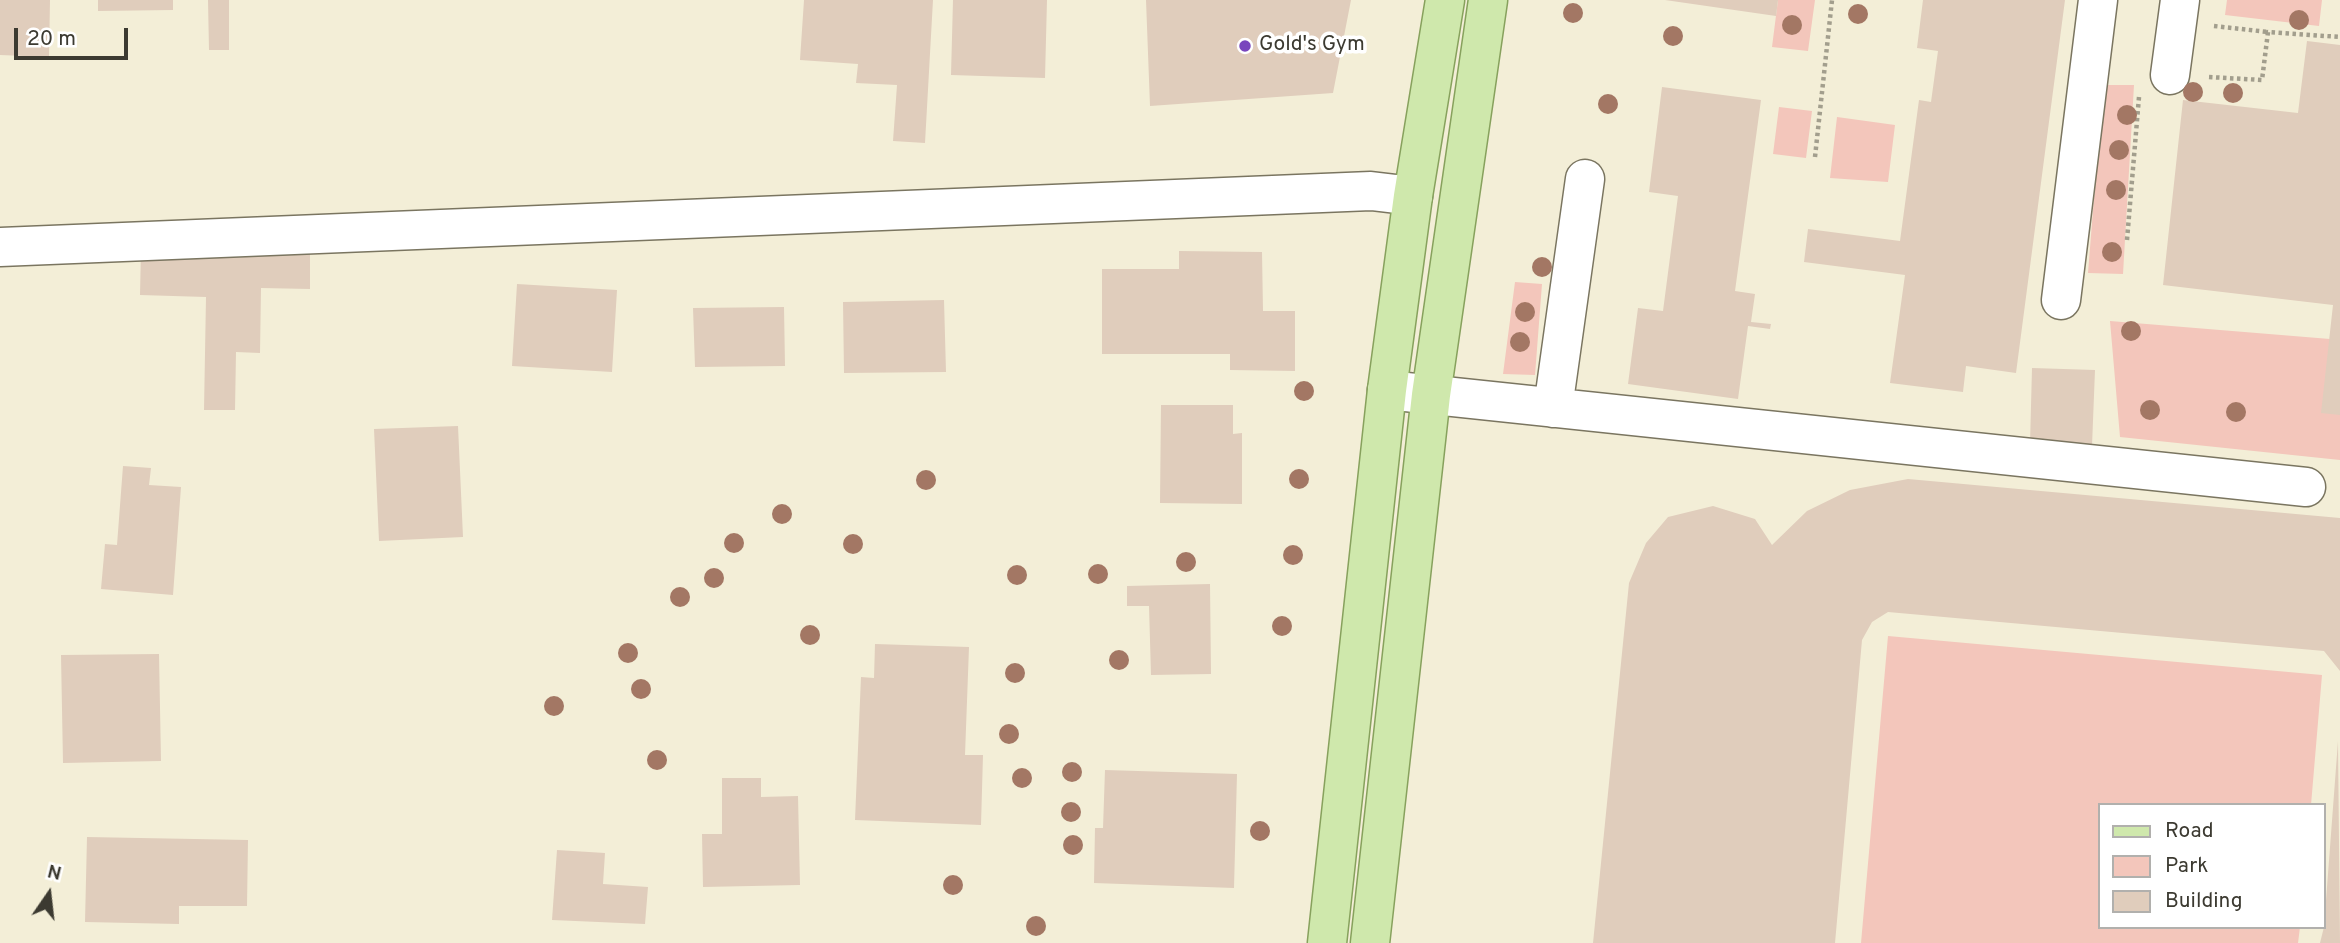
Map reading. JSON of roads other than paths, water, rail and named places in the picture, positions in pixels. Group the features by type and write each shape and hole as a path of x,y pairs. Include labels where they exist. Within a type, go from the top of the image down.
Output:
{"main road":[{"path":"1327,943 1387,390 1413,196 1445,0"},
{"path":"1370,943 1431,395 1488,0"}],"street":[{"path":"2061,300 2098,0"},
{"path":"2170,75 2178,11"},
{"path":"1553,408 1585,179"},
{"path":"0,247 1371,191 1413,196"},
{"path":"1387,390 2306,486"}],"place":[{"name":"Gold's Gym","path":"1245,46"}]}
